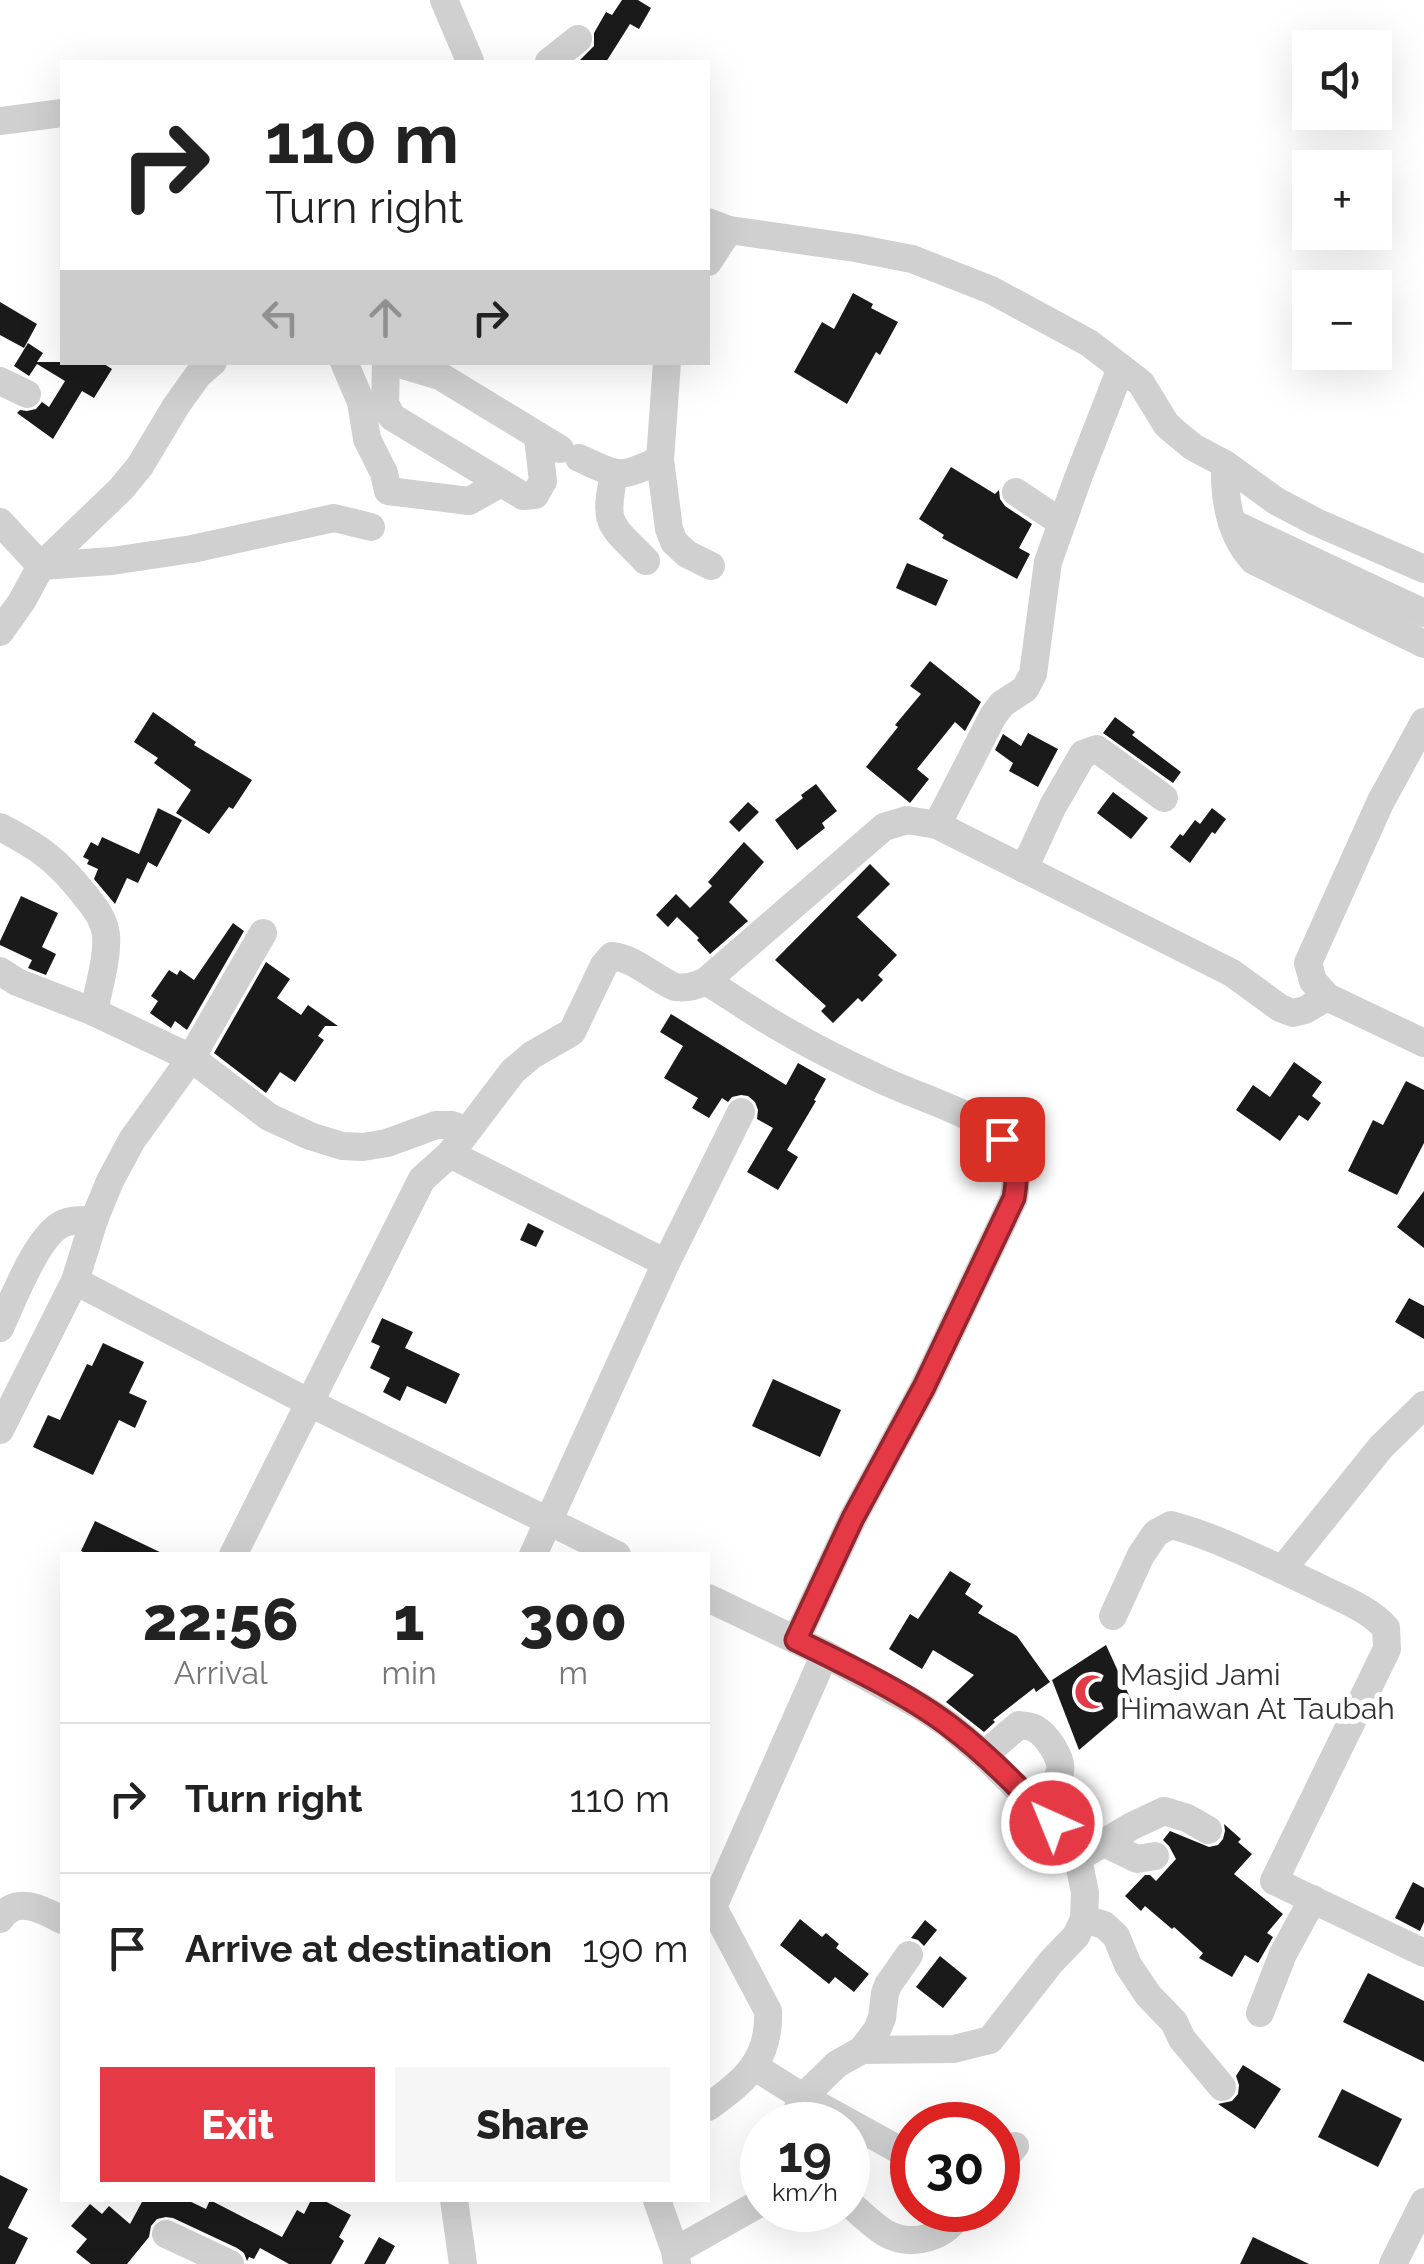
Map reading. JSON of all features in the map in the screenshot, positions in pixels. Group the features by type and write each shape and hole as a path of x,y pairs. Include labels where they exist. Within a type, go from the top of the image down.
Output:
{"street":[{"path":"444,0 475,60"},
{"path":"552,60 578,39"},
{"path":"0,121 60,113"},
{"path":"710,255 718,226 912,259 991,290 1089,343 1141,383 1166,424 1176,433 1276,501 1424,570"},
{"path":"0,632 11,620 41,566 121,490 176,406 210,365"},
{"path":"345,365 361,402 367,438 384,472 388,491 469,501 500,482"},
{"path":"389,365 385,404 392,417 523,496 535,495 559,448"},
{"path":"412,365 442,369 559,448 614,474 625,475 660,460"},
{"path":"668,365 660,460 669,529 674,542 687,554 711,566"},
{"path":"937,825 993,716 1002,704 1025,689 1033,674 1048,562 1121,368"},
{"path":"0,381 27,394"},
{"path":"1225,464 1224,492 1232,524 1254,561 1424,644"},
{"path":"614,474 608,513 611,523 646,561"},
{"path":"1016,492 1062,522"},
{"path":"41,566 192,550 334,518 371,526"},
{"path":"0,522 41,566"},
{"path":"1232,524 1424,613"},
{"path":"1424,722 1380,803 1308,963 1313,981 1327,997 1424,1043"},
{"path":"1024,869 1052,806 1086,751 1096,749 1164,798"},
{"path":"235,1552 414,1190 450,1154 522,1062 572,1032 612,956 629,960 675,986 698,985 884,827 907,820 937,825 1232,973 1280,1008 1292,1012 1305,1010 1327,997"},
{"path":"0,827 63,867 100,914 106,944 94,1012"},
{"path":"0,1430 75,1281 110,1180 132,1140 192,1058 263,933"},
{"path":"0,971 17,982 94,1012 192,1058 269,1117 310,1136 342,1146 363,1147 387,1143 436,1125 452,1125 467,1131"},
{"path":"706,980 822,1052 981,1123 1002,1139 1016,1162 1014,1198 796,1640"},
{"path":"534,1552 666,1263 740,1112"},
{"path":"450,1154 666,1263"},
{"path":"0,1328 44,1239 60,1224 94,1220"},
{"path":"75,1281 612,1552"},
{"path":"1282,1570 1381,1448 1424,1405"},
{"path":"1112,1616 1141,1555 1156,1533 1171,1525 1198,1532 1374,1614 1386,1628 1387,1649 1274,1881 1424,1952"},
{"path":"710,1599 824,1654 949,1725 984,1754 1064,1835 1078,1858 1085,1893 1084,1920 1076,1936 990,2040 954,2049 862,2050 837,2064 800,2102"},
{"path":"710,2105 755,2067 766,2046 769,2028 768,2011 710,1909 824,1654"},
{"path":"984,1754 1020,1725 1034,1727 1060,1762 1060,1772 1052,1786 1034,1804"},
{"path":"1078,1858 1164,1812 1187,1818 1208,1830"},
{"path":"1104,1843 1137,1859 1156,1856"},
{"path":"1260,2013 1283,1954 1313,1899"},
{"path":"0,1919 5,1911 20,1904 60,1919"},
{"path":"1084,1920 1104,1925 1116,1936 1148,1995 1174,2022 1182,2039 1222,2087"},
{"path":"862,2050 882,2018 888,1985 909,1955"},
{"path":"755,2067 890,2145"},
{"path":"454,2202 462,2264"},
{"path":"658,2202 676,2257 740,2215"},
{"path":"1392,2264 1421,2216"},
{"path":"870,2220 888,2235 909,2239 943,2232"},
{"path":"166,2234 230,2264"}],"building":[{"path":"622,0 638,0 651,8 639,29 630,24 607,60 580,60 594,46 594,33 606,12 612,15"},
{"path":"853,293 898,322 847,404 794,372 822,322 834,329"},
{"path":"0,302 37,324 24,348 0,335"},
{"path":"28,343 43,353 37,362 106,365 112,369 94,398 82,391 53,439 17,413 36,409 42,402 49,407 65,381 37,364 29,376 14,366"},
{"path":"951,467 995,494 999,490 1005,506 1032,524 1019,548 1030,554 1017,579 942,538 944,535 919,519"},
{"path":"907,563 948,580 936,606 896,588"},
{"path":"930,661 981,702 965,731 955,722 917,769 929,779 910,803 866,767 921,694 910,686"},
{"path":"153,712 196,742 194,745 252,780 233,809 229,807 209,834 176,813 191,790 154,763 158,758 134,742"},
{"path":"1115,717 1181,772 1173,783 1103,733"},
{"path":"1028,733 1058,749 1038,787 1009,771 1013,763 995,750 1003,734 1021,746"},
{"path":"816,784 837,811 822,823 825,828 797,850 775,820"},
{"path":"1113,792 1148,818 1131,839 1097,813"},
{"path":"748,802 759,812 739,832 729,822"},
{"path":"158,808 182,820 157,867 148,862 138,883 127,878 115,904 94,879 98,869 83,857 91,842 98,846 102,837 139,854"},
{"path":"1212,808 1226,819 1190,863 1170,847 1195,820 1200,824"},
{"path":"744,842 764,862 729,902 748,921 710,954 677,917 668,927 656,915 676,894 690,908 712,886 708,882"},
{"path":"870,864 890,884 857,917 897,955 878,975 883,980 833,1023 821,1011 826,1006 775,960"},
{"path":"21,896 58,913 42,947 56,954 46,975 28,968 32,960 0,945"},
{"path":"233,923 244,931 187,1030 175,1021 171,1028 150,1013 158,1001 151,996 169,970 177,975 180,970 194,980"},
{"path":"266,962 290,979 277,998 301,1015 308,1005 338,1026 325,1026 318,1036 324,1040 295,1082 280,1072 266,1093 214,1053"},
{"path":"671,1014 786,1085 798,1063 826,1079 787,1150 798,1157 778,1190 747,1172 773,1128 757,1119 755,1102 741,1095 728,1102 722,1098 709,1118 692,1108 698,1098 664,1078 683,1046 660,1032"},
{"path":"1294,1062 1322,1082 1312,1096 1321,1103 1308,1121 1299,1115 1280,1141 1236,1110 1253,1085 1270,1097"},
{"path":"1406,1081 1424,1090 1424,1143 1397,1195 1348,1171 1373,1120 1383,1125"},
{"path":"1424,1191 1424,1248 1397,1227"},
{"path":"528,1223 544,1231 536,1247 520,1240"},
{"path":"1409,1298 1424,1306 1424,1339 1395,1322"},
{"path":"382,1318 413,1332 405,1348 460,1374 446,1404 407,1386 400,1401 383,1392 390,1378 370,1368 380,1346 371,1342"},
{"path":"103,1343 144,1362 129,1393 147,1401 135,1428 119,1420 93,1475 33,1447 48,1415 60,1420 87,1364 92,1366"},
{"path":"773,1379 841,1410 820,1457 752,1426"},
{"path":"95,1521 160,1552 83,1552"},
{"path":"950,1571 971,1584 965,1594 983,1606 978,1613 1017,1636 1050,1682 1036,1692 1034,1688 993,1720 984,1732 946,1702 974,1675 933,1650 922,1669 889,1649 910,1614 918,1619"},
{"name":"Masjid Jami Himawan At Taubah","path":"1106,1645 1133,1704 1079,1750 1052,1680"},
{"path":"1224,1824 1252,1854 1234,1874 1283,1914 1267,1933 1273,1937 1258,1963 1245,1955 1232,1977 1199,1958 1203,1953 1174,1927 1145,1906 1141,1911 1125,1896 1145,1875 1156,1881 1176,1859 1163,1840 1170,1831 1209,1847 1223,1839"},
{"path":"1413,1882 1424,1888 1424,1922 1420,1931 1395,1918"},
{"path":"800,1919 822,1937 826,1933 839,1944 836,1948 869,1974 854,1992 835,1977 829,1984 780,1945"},
{"path":"925,1920 937,1930 924,1946 911,1938"},
{"path":"940,1956 967,1978 943,2008 916,1987"},
{"path":"1368,1973 1424,2001 1424,2062 1343,2022"},
{"path":"1243,2065 1281,2089 1255,2129 1218,2104 1232,2101 1238,2094 1236,2076"},
{"path":"1342,2089 1402,2119 1378,2167 1318,2137"},
{"path":"0,2175 28,2189 8,2228 28,2238 15,2264 0,2264"},
{"path":"142,2202 191,2202 206,2209 209,2202 214,2202 282,2237 297,2210 304,2214 310,2202 327,2202 351,2215 339,2237 344,2241 331,2264 289,2264 260,2248 254,2259 249,2257 247,2261 237,2248 166,2217 151,2226 149,2237 127,2264 91,2264 76,2252 87,2239 71,2226 90,2204 102,2214 109,2206 130,2224"},
{"path":"379,2237 395,2246 385,2264 364,2264"},
{"path":"1253,2237 1309,2264 1240,2264"}],"place":[{"name":"Masjid Jami Himawan At Taubah","path":"1092,1692"}],"route":[{"path":"1002,1139 1016,1162 1014,1198 796,1640 949,1725 984,1754 1052,1823"}]}
